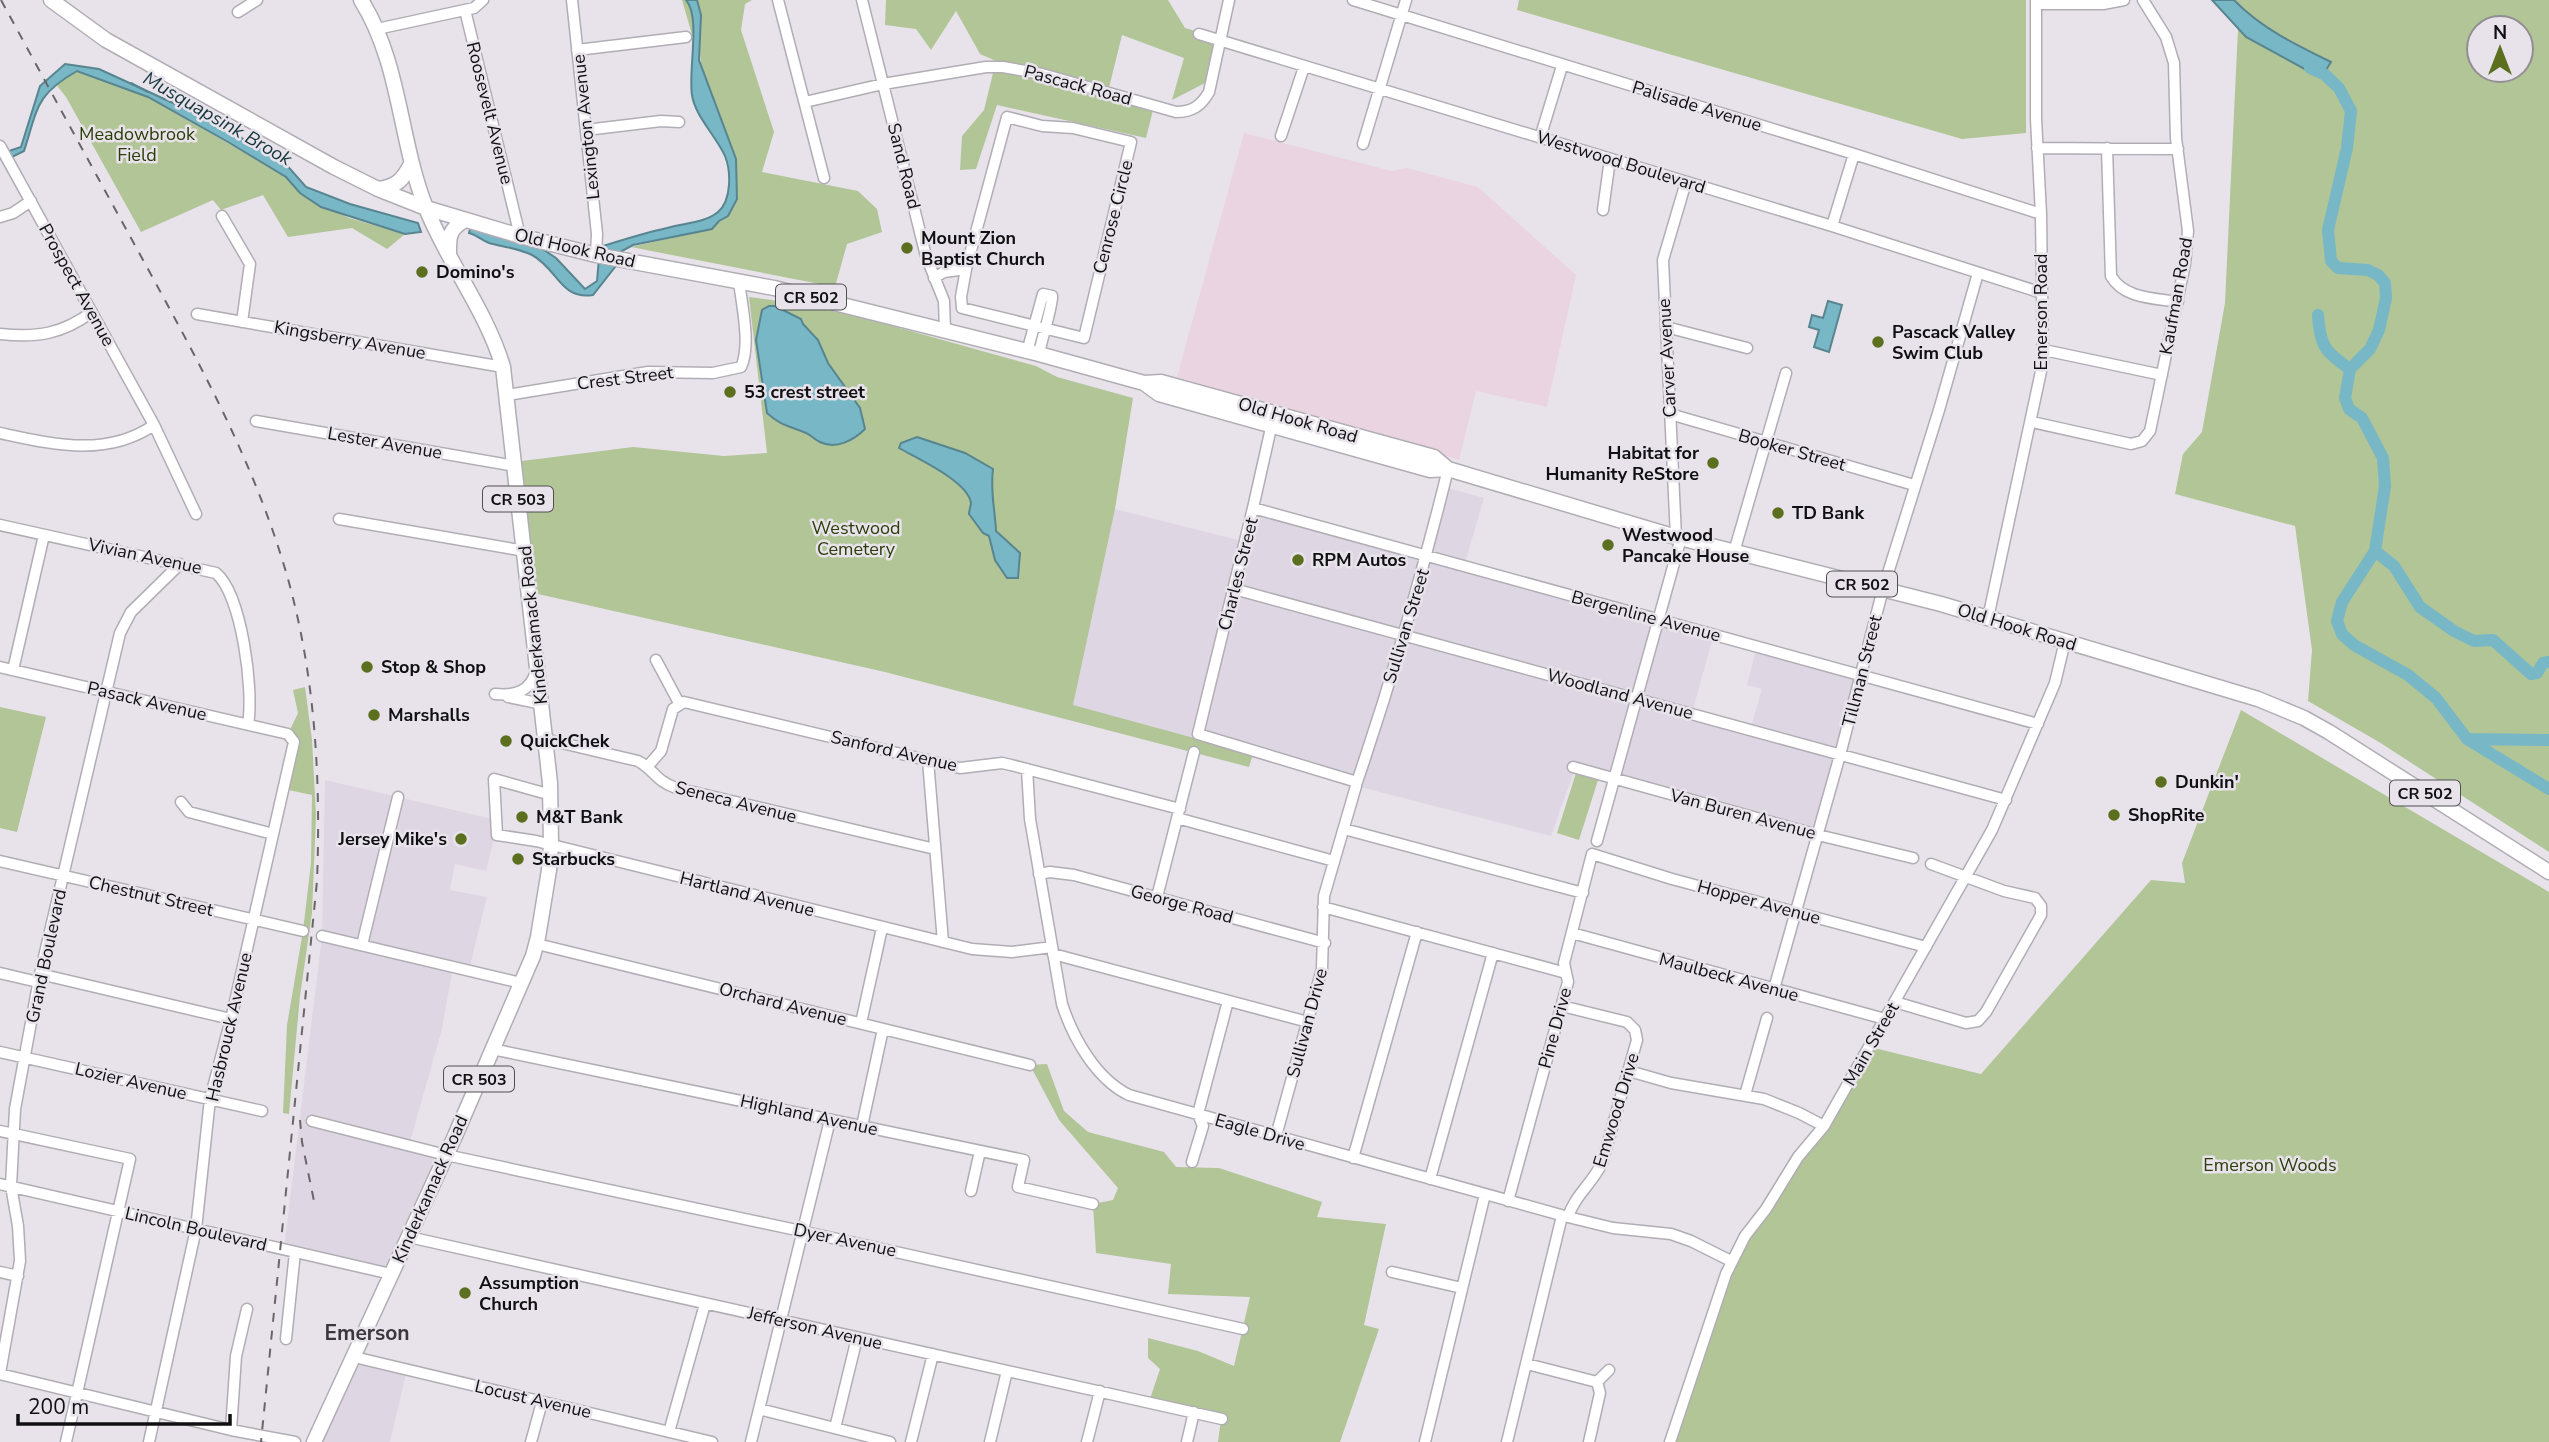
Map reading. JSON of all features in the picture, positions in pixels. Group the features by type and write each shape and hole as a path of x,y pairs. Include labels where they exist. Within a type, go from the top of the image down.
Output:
{"main road":[{"name":"Old Hook Road","path":"51,0 106,40 378,189 426,208 596,255 774,288 1144,383 1159,394 1434,457 1448,469 1679,538 1988,618 2253,698 2304,718 2341,739 2549,872"},
{"name":"Kinderkamack Road","path":"314,1442 446,1155 537,944 551,845 551,795 503,367 491,332 449,257 426,208 411,164 392,70 377,29 360,0"},
{"path":"378,189 390,187 400,181 411,164"},
{"path":"449,257 449,237 454,227 465,220"}],"street":[{"path":"238,12 257,0"},
{"path":"377,29 474,8 483,0"},
{"name":"Lexington Avenue","path":"572,0 597,234 596,255"},
{"path":"778,0 824,178"},
{"name":"Sand Road","path":"862,0 934,278 944,301 944,331"},
{"name":"Pascack Road","path":"805,102 883,84 986,67 1003,67 1042,74 1176,112 1187,112 1204,102 1209,92 1229,0"},
{"name":"Palisade Avenue","path":"1353,0 2041,214"},
{"path":"1363,144 1406,0"},
{"path":"2036,2 2103,4 2124,0"},
{"name":"Kaufman Road","path":"2032,422 2125,443 2136,443 2150,431 2178,302 2188,231 2178,149 2176,77 2172,51 2143,0"},
{"name":"Emerson Road","path":"1988,618 2032,422 2044,349 2037,148 2036,2"},
{"name":"Roosevelt Avenue","path":"465,10 520,236"},
{"name":"Westwood Boulevard","path":"1199,34 1832,226 2042,293"},
{"path":"577,50 686,37"},
{"path":"1540,138 1562,66"},
{"path":"1281,136 1304,67"},
{"name":"Cenrose Circle","path":"1007,117 1042,125 1073,128 1131,142 1084,338 1039,328 962,307 966,269 1007,117"},
{"path":"586,130 661,121 679,122"},
{"name":"Prospect Avenue","path":"1,147 154,425"},
{"path":"2037,148 2178,149"},
{"path":"2107,148 2111,276 2119,287 2131,293 2178,302"},
{"path":"1832,226 1854,154"},
{"path":"1603,210 1610,159"},
{"name":"Carver Avenue","path":"1597,841 1659,620 1679,538 1663,260 1686,182"},
{"path":"0,217 13,213 31,201"},
{"path":"222,216 250,264 242,321"},
{"path":"934,278 944,272 966,269"},
{"name":"Tillman Street","path":"1774,989 1840,755 1883,589 1978,273"},
{"name":"Crest Street","path":"507,395 648,372 713,373 741,367 744,362 743,315 739,282"},
{"path":"0,334 29,335 60,331 92,312"},
{"name":"Kingsberry Avenue","path":"197,314 503,367"},
{"path":"1666,327 1747,348"},
{"path":"1033,353 1039,328"},
{"path":"2044,349 2162,374"},
{"path":"1734,552 1786,373"},
{"name":"Booker Street","path":"1670,414 1914,485"},
{"name":"Charles Street","path":"1273,420 1198,734 1356,784"},
{"name":"Lester Avenue","path":"256,421 515,466"},
{"path":"0,433 52,444 87,447 121,441 154,425 196,514"},
{"name":"Sullivan Street","path":"1356,784 1427,556 1448,469"},
{"name":"Bergenline Avenue","path":"1254,508 2038,724"},
{"path":"339,519 525,551"},
{"name":"Vivian Avenue","path":"0,525 216,573 228,588 239,623 248,669 248,724"},
{"path":"13,670 44,535"},
{"name":"Grand Boulevard","path":"0,1374 18,1276 20,1244 6,1185 12,1134 39,978 123,625 131,612 180,564"},
{"name":"Woodland Avenue","path":"1234,589 2006,800"},
{"name":"Main Street","path":"1670,1442 1731,1261 1798,1157 1824,1126 1992,830 2055,683 2065,641"},
{"path":"648,766 661,751 673,709 679,703 656,660"},
{"path":"537,666 533,679 525,689 511,695 495,694 541,704"},
{"name":"Pasack Avenue","path":"0,667 248,724 288,734 293,738"},
{"name":"Sanford Avenue","path":"679,703 688,702 960,768 1002,763 1027,769 1334,861"},
{"name":"Hasbrouck Avenue","path":"149,1442 197,1229 210,1099 294,747 293,738"},
{"name":"Seneca Avenue","path":"545,739 638,761 648,766 658,780 676,788 936,849"},
{"path":"1157,897 1194,752"},
{"path":"928,760 943,942"},
{"name":"Van Buren Avenue","path":"1573,767 1818,835 1913,858"},
{"name":"Eagle Drive","path":"1027,769 1030,819 1066,1017 1092,1062 1108,1082 1129,1095 1508,1201 1614,1228 1671,1234 1731,1261"},
{"name":"Hartland Avenue","path":"551,795 495,779 497,835 551,845 943,942 992,951 1052,950 1308,1022"},
{"name":"Sullivan Drive","path":"1276,1136 1322,969 1326,884 1356,784"},
{"path":"362,946 398,797"},
{"path":"181,802 189,812 273,834"},
{"path":"1344,829 1583,893"},
{"name":"Pine Drive","path":"1508,1201 1568,982 1564,963 1592,854"},
{"name":"Hopper Avenue","path":"1592,854 1926,947"},
{"name":"Chestnut Street","path":"0,861 303,932"},
{"path":"1895,1002 1966,1023 1978,1021 1986,1012 2041,915 2041,906 2035,898 2004,891 1931,864"},
{"name":"George Road","path":"1039,874 1050,872 1074,875 1325,943"},
{"path":"1323,907 1566,972"},
{"path":"861,1023 882,928"},
{"path":"1353,1158 1417,932"},
{"name":"Maulbeck Avenue","path":"1572,933 1885,1019"},
{"path":"322,936 521,982"},
{"name":"Orchard Avenue","path":"537,944 1030,1065"},
{"path":"1430,1179 1493,953"},
{"path":"0,973 39,978 231,1019"},
{"path":"1192,1162 1203,1126 1198,1114 1228,1001"},
{"name":"Emwood Drive","path":"1507,1442 1565,1216 1602,1163 1637,1041 1631,1025 1562,1006"},
{"path":"1745,1095 1767,1018"},
{"path":"862,1126 883,1029"},
{"name":"Highland Avenue","path":"492,1049 1024,1160 1018,1187 1093,1204"},
{"name":"Lozier Avenue","path":"0,1052 262,1111"},
{"path":"1629,1071 1679,1085 1745,1095 1780,1105 1824,1126"},
{"path":"751,1442 830,1120"},
{"path":"312,1121 446,1155"},
{"path":"0,1131 130,1159 66,1442"},
{"path":"971,1191 980,1151"},
{"name":"Dyer Avenue","path":"446,1155 1243,1329"},
{"name":"Lincoln Boulevard","path":"6,1185 391,1274"},
{"path":"1425,1442 1485,1194"},
{"name":"Jefferson Avenue","path":"409,1237 1222,1419"},
{"path":"286,1339 295,1252"},
{"path":"0,1272 18,1276"},
{"path":"1392,1272 1462,1288"},
{"path":"670,1432 705,1304"},
{"path":"231,1430 236,1356 247,1309"},
{"path":"835,1428 857,1338"},
{"path":"911,1442 933,1354"},
{"name":"Locust Avenue","path":"354,1357 712,1442"},
{"path":"1527,1364 1597,1382"},
{"path":"1597,1382 1609,1370"},
{"path":"990,1442 1007,1371"},
{"path":"0,1374 231,1430 242,1438 295,1442"},
{"path":"1589,1442 1601,1393 1597,1382"},
{"path":"1087,1442 1100,1391"},
{"path":"531,1442 542,1402"},
{"path":"759,1409 890,1442"},
{"path":"1187,1442 1194,1412"}],"shaded area":[{"path":"1244,133 1392,171 1407,168 1478,187 1576,275 1547,407 1476,391 1459,460 1177,377"},
{"path":"1441,486 1484,498 1464,566 1714,634 1692,713 1750,730 1762,689 1747,685 1757,646 1861,674 1818,835 1575,769 1551,836 1356,786 1253,754 1072,705 1115,509 1246,542 1255,507 1426,554"},
{"path":"325,780 497,820 497,835 486,871 455,864 450,890 487,897 469,970 453,967 442,1029 409,1145 446,1155 391,1274 284,1249 322,936"},
{"path":"354,1357 407,1370 390,1442 314,1442"}],"green space":[{"path":"682,0 752,0 745,4 741,30 774,132 762,172 858,191 877,209 882,232 847,244 835,287 631,247 712,229 728,216 736,159 701,66 699,39 695,45"},
{"path":"886,0 1168,0 1185,28 1219,38 1205,83 1172,100 1184,58 1122,35 1107,96 1153,110 1146,138 997,105 976,169 960,170 962,136 984,110 996,61 980,54 956,11 931,50 916,29 885,25"},
{"path":"1519,0 2026,0 2026,133 1962,139 1517,10"},
{"path":"2226,0 2549,0 2549,852 2379,742 2308,701 2312,650 2295,526 2175,494 2183,454 2202,432 2225,303 2238,29"},
{"name":"Meadowbrook Field","path":"77,71 148,97 286,177 300,193 349,218 405,234 387,249 352,228 288,237 263,195 221,210 213,200 141,232 66,97 55,83"},
{"name":"Westwood Cemetery","path":"749,297 801,304 871,320 1036,366 1057,377 1133,398 1115,509 1073,705 1253,754 1249,767 885,672 529,592 515,466 522,461 633,447 724,456 767,453"},
{"path":"305,687 312,740 316,815 312,913 300,996 289,1114 283,1113 287,1025 311,863 312,795 284,789 294,747 288,734 298,713 293,690"},
{"path":"0,707 46,717 17,832 0,828"},
{"name":"Emerson Woods","path":"2241,710 2549,892 2549,1442 1670,1442 1738,1248 1870,1047 1981,1074 2151,880 2185,883 2182,863"},
{"path":"1576,773 1598,780 1579,840 1557,833"},
{"path":"1047,1064 1064,1111 1088,1132 1164,1152 1176,1167 1219,1168 1322,1202 1317,1217 1386,1224 1364,1325 1379,1329 1340,1442 1218,1442 1221,1419 1149,1402 1160,1369 1148,1358 1148,1338 1198,1351 1234,1366 1250,1297 1168,1294 1171,1264 1096,1253 1093,1204 1113,1200 1118,1188 1059,1120 1030,1065"}],"water":[{"path":"686,0 697,0 701,15 699,60 736,159 737,199 728,216 712,229 633,245 622,251 615,267 593,295 573,293 532,255 489,243 469,233 471,226 538,246 556,258 585,289 597,281 600,247 700,221 713,216 723,207 728,193 728,169 725,156 701,118 692,95 693,18"},
{"path":"2212,0 2234,0 2267,27 2331,62 2321,78 2246,37"},
{"path":"65,64 99,69 208,119 284,162 306,187 350,204 418,223 421,232 405,234 321,207 300,193 286,177 148,97 77,71 45,96 36,113 24,151 6,160 0,159 0,154 21,147 40,86"},
{"path":"1828,301 1842,305 1829,352 1814,347 1819,330 1809,327 1812,315 1823,318"},
{"path":"775,306 801,319 818,340 828,363 860,408 865,429 856,437 844,443 826,444 781,423 767,413 756,340 762,310"},
{"path":"917,437 965,453 993,469 992,492 996,531 1020,553 1018,578 1007,578 995,560 989,536 983,533 969,514 971,503 961,487 940,471 899,448 901,443"}],"waterway":[{"path":"2310,68 2324,74 2339,88 2351,111 2347,148 2328,230 2331,261 2338,268 2368,270 2378,275 2385,283 2386,298 2379,330 2370,349 2350,369 2345,398 2349,409 2362,418 2383,458 2385,486 2375,551 2342,602 2337,621 2342,634 2354,645 2408,675 2436,698 2467,739 2549,789"},
{"name":"Musquapsink Brook","path":"131,83 148,92"},
{"path":"2318,315 2320,334 2325,347 2350,369"},
{"path":"2375,551 2394,566 2420,607 2454,631 2474,641 2493,640 2531,674 2537,673 2543,663 2549,662"},
{"path":"2468,739 2549,740"}],"railway":[{"path":"1,0 168,306 243,454 286,572 304,648 317,764 317,881 261,1442"},
{"path":"300,1120 314,1201"}],"place":[{"name":"Mount Zion Baptist Church","path":"907,248"},
{"name":"Domino's","path":"422,272"},
{"name":"Pascack Valley Swim Club","path":"1878,342"},
{"name":"53 crest street","path":"730,392"},
{"name":"Habitat for Humanity ReStore","path":"1713,463"},
{"name":"TD Bank","path":"1778,513"},
{"name":"Westwood Pancake House","path":"1608,545"},
{"name":"RPM Autos","path":"1298,560"},
{"name":"Stop & Shop","path":"367,667"},
{"name":"Marshalls","path":"374,715"},
{"name":"QuickChek","path":"506,741"},
{"name":"Dunkin'","path":"2161,782"},
{"name":"ShopRite","path":"2114,815"},
{"name":"M&T Bank","path":"522,817"},
{"name":"Jersey Mike's","path":"461,839"},
{"name":"Starbucks","path":"518,859"},
{"name":"Assumption Church","path":"465,1293"}],"district":[{"name":"Emerson","path":"367,1333"}]}
